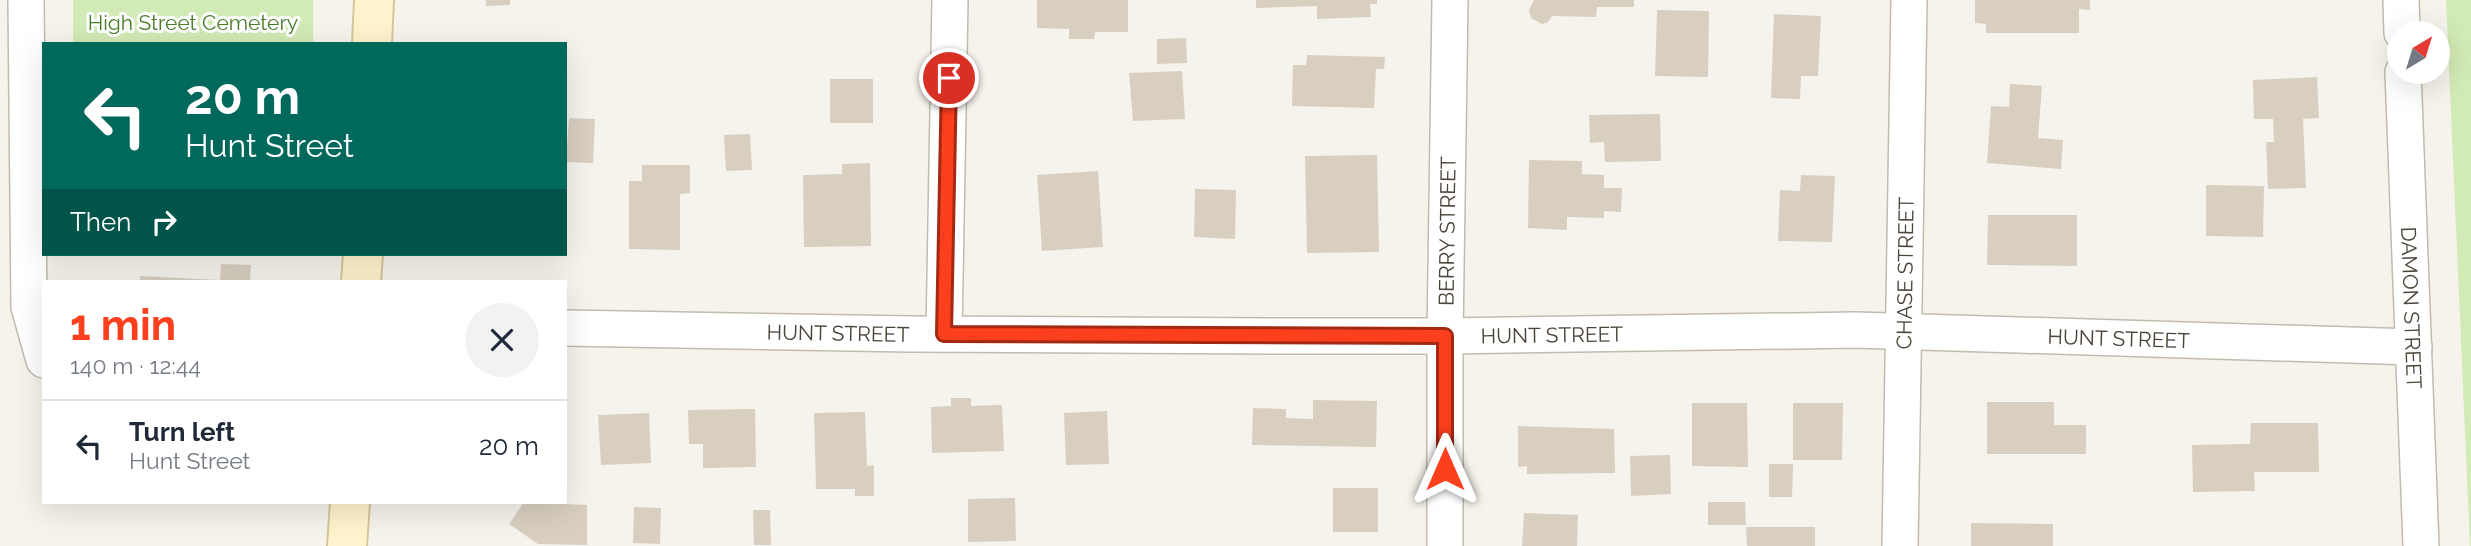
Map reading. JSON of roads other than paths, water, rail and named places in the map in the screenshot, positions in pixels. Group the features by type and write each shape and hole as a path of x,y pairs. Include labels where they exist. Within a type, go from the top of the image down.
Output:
{"main road":[{"path":"372,42 374,0"},
{"path":"361,280 363,256"},
{"path":"347,546 350,504"}],"street":[{"path":"26,0 29,307 42,353"},
{"path":"944,334 950,0"},
{"name":"BERRY STREET","path":"1445,546 1450,0"},
{"name":"CHASE STREET","path":"1900,546 1909,0"},
{"path":"2401,0 2402,21"},
{"name":"DAMON STREET","path":"2403,84 2421,546"},
{"name":"HUNT STREET","path":"567,328 944,334 1445,336 1856,330 2414,347"}],"park label":[{"name":"High Street Cemetery","path":"193,22"}]}
